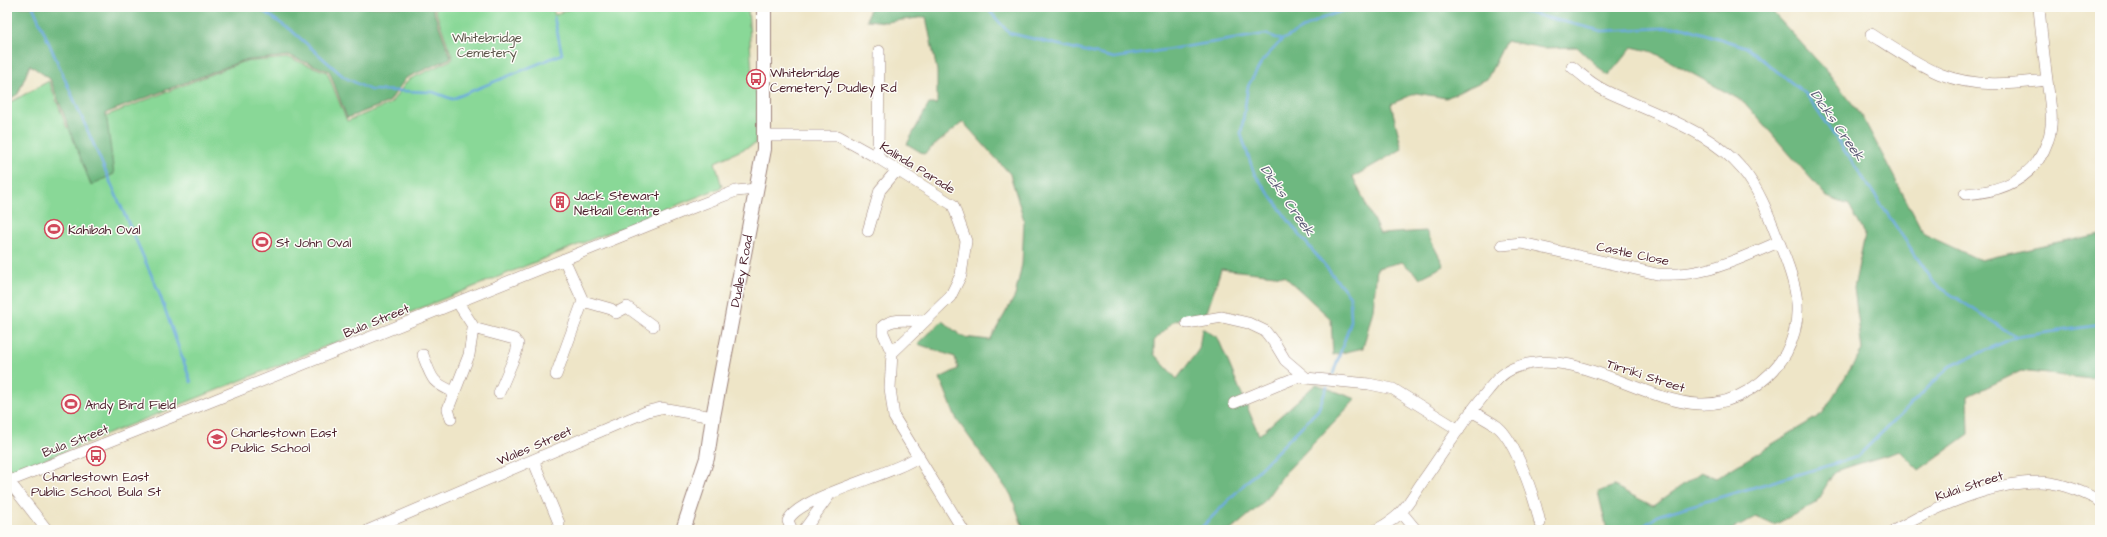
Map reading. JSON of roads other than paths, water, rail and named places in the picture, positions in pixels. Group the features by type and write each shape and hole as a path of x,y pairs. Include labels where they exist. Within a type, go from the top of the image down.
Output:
{"main road":[{"name":"Dudley Road","path":"683,530 708,458 713,417 765,136 764,7"}],"street":[{"path":"1965,194 1985,193 2006,187 2020,179 2037,162 2049,140 2052,120 2039,7"},
{"path":"1871,34 1910,59 1941,74 1954,78 1974,83 2011,84 2047,80"},
{"path":"878,158 879,51"},
{"name":"Tirriki Street","path":"1376,530 1402,513 1471,411 1497,378 1511,369 1536,362 1552,362 1583,369 1660,397 1685,403 1702,404 1738,396 1756,386 1771,374 1790,344 1796,326 1798,300 1795,285 1779,242 1755,188 1731,157 1715,143 1696,132 1598,87 1572,67"},
{"name":"Kalinda Parade","path":"765,136 838,136 878,158 953,205 966,241 961,275 950,297 892,353"},
{"path":"868,231 880,190 897,170"},
{"name":"Bula Street","path":"8,481 736,191 756,189"},
{"name":"Castle Close","path":"1502,245 1522,243 1657,274 1677,276 1717,268 1779,242"},
{"path":"556,375 583,301 564,259"},
{"path":"583,301 616,312 627,307 653,326"},
{"path":"450,419 448,410 469,355 473,328 458,303"},
{"path":"1187,323 1222,317 1248,323 1265,331 1276,344 1285,360 1306,378 1369,384 1393,389 1459,430"},
{"path":"924,321 896,320 888,322 883,326 883,333 892,353 890,388 894,417 963,530"},
{"path":"473,328 514,339 518,344 516,353 499,393"},
{"path":"423,355 433,380 439,386 454,392"},
{"path":"1234,403 1302,375"},
{"name":"Wales Street","path":"369,530 648,411 661,408 713,417"},
{"path":"1471,411 1498,427 1507,438 1536,503 1540,523"},
{"path":"792,530 788,521 790,516 807,504 890,472 910,463 919,456"},
{"path":"533,460 559,523 558,530"},
{"path":"8,481 47,530"},
{"name":"Kulai Street","path":"1895,530 1927,514 2001,486 2040,482 2068,488 2100,501"},
{"path":"804,530 830,494"},
{"path":"1402,513 1416,530"}],"waterway":[{"path":"33,7 158,290 191,382"},
{"path":"257,7 292,31 344,77 370,90 433,92 452,99 562,54 554,17"},
{"path":"986,7 1009,33 1114,58 1266,34 1282,40"},
{"name":"Dicks Creek","path":"1333,374 1351,321 1350,296 1294,228 1254,173 1241,134 1248,86 1263,60 1282,40 1320,19 1353,7"},
{"name":"Dicks Creek","path":"1504,7 1602,31 1683,27 1746,47 1806,94 1935,284 2016,337 2100,325"},
{"path":"1638,530 1659,515 1857,457 1950,366 2016,337"},
{"name":"Dicks Creek","path":"1199,530 1318,410 1327,387"}],"place":[{"name":"Whitebridge Cemetery, Dudley Rd","path":"756,79"},
{"name":"Jack Stewart Netball Centre","path":"560,202"},
{"name":"Kahibah Oval","path":"54,229"},
{"name":"St John Oval","path":"262,242"},
{"name":"Andy Bird Field","path":"71,404"},
{"name":"Charlestown East Public School","path":"217,439"},
{"name":"Charlestown East Public School, Bula St","path":"96,456"}],"park label":[{"name":"Whitebridge Cemetery","path":"487,44"}]}
